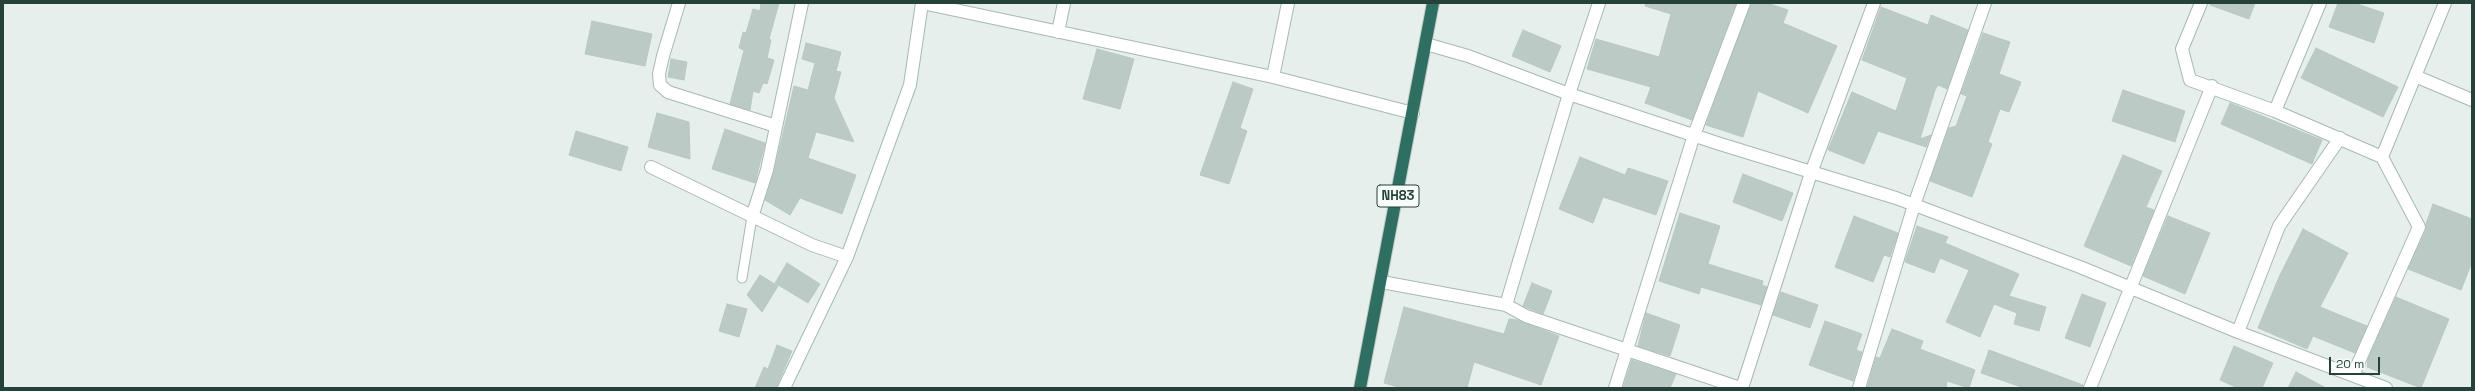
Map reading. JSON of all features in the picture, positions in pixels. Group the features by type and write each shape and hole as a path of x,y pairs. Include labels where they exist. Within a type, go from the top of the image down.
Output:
{"highway":[{"name":"NH83","path":"1360,388 1382,282 1433,3"}],"street":[{"path":"679,3 663,56 659,74 660,85 668,92 776,126"},
{"path":"752,217 767,170 802,3"},
{"path":"784,388 847,257 910,86 922,3 1273,77 1413,113"},
{"path":"1058,32 1064,3"},
{"path":"1273,77 1288,3"},
{"path":"1506,305 1569,94 1599,3"},
{"path":"1615,388 1694,135 1744,3"},
{"path":"1382,282 1506,305 1526,316 1741,388 1811,173 1874,3"},
{"path":"1859,388 1914,205 1985,3"},
{"path":"2201,3 2182,49 2190,80 2212,86 2275,111 2382,157 2419,228 2353,375"},
{"path":"2275,111 2320,3"},
{"path":"2382,157 2445,3"},
{"path":"1426,44 1468,56 1569,94 1914,205 2080,267 2238,332 2386,388"},
{"path":"2415,76 2472,100"},
{"path":"2090,388 2212,86"},
{"path":"2238,332 2279,226 2340,138"},
{"path":"651,167 812,245 847,257"}],"lane":[{"path":"742,278 752,217"}],"building":[{"path":"761,3 779,3 769,39 771,40 767,58 774,60 767,84 763,83 759,93 753,91 750,110 730,104 744,50 739,48 743,32 746,33 753,9 760,11"},
{"path":"1646,3 1736,3 1692,120 1645,103 1651,87 1587,69 1596,39 1659,57 1671,14 1645,6"},
{"path":"1751,3 1767,3 1788,10 1783,23 1837,46 1808,113 1758,91 1743,137 1706,125"},
{"path":"2211,3 2255,3 2249,19 2210,5"},
{"path":"2338,3 2354,3 2384,13 2374,43 2329,27"},
{"path":"1881,7 1928,25 1931,15 1968,30 1947,89 1938,85 1935,90 1920,139 1931,135 1926,147 1878,131 1864,164 1828,150 1852,92 1896,111 1907,78 1862,60"},
{"path":"592,21 652,34 645,66 585,54"},
{"path":"1523,30 1561,46 1550,72 1512,56"},
{"path":"1983,33 2010,42 1999,74 2021,82 2009,112 2000,109 1988,142 1992,144 1972,197 1930,181 1949,128 1956,126 1967,96 1961,94"},
{"path":"806,43 841,52 836,71 841,72 834,98 854,142 816,132 808,158 856,175 842,214 800,198 790,215 765,200 774,172 794,86 808,90 815,63 802,59"},
{"path":"2316,48 2398,87 2383,117 2301,78"},
{"path":"1097,49 1134,59 1120,109 1083,99"},
{"path":"671,59 687,62 684,80 668,77"},
{"path":"1233,82 1253,89 1240,128 1247,131 1229,184 1200,175"},
{"path":"2123,90 2185,111 2175,142 2112,121"},
{"path":"2230,103 2322,140 2312,164 2221,124"},
{"path":"657,113 689,122 690,159 648,147"},
{"path":"725,129 765,143 755,183 712,169"},
{"path":"576,131 628,147 621,171 569,155"},
{"path":"2123,155 2162,171 2146,207 2154,210 2131,266 2084,246"},
{"path":"1580,157 1625,175 1628,168 1668,181 1656,215 1603,197 1593,223 1559,209"},
{"path":"1743,174 1793,193 1782,221 1733,202"},
{"path":"2433,204 2472,219 2472,262 2461,290 2408,269 2426,230 2426,224"},
{"path":"1680,213 1720,226 1708,264 1763,281 1762,285 1767,287 1761,305 1701,287 1699,294 1659,281"},
{"path":"1854,216 1898,233 1890,257 1884,255 1873,282 1835,267"},
{"path":"2168,216 2210,233 2185,294 2143,276"},
{"path":"1917,226 1948,237 1945,243 2019,274 2009,296 2046,307 2039,331 2014,324 2017,313 1994,304 1980,337 1946,322 1969,270 1940,258 1934,273 1905,262"},
{"path":"2303,229 2348,253 2320,307 2367,326 2355,353 2313,336 2307,349 2258,328 2279,277"},
{"path":"787,263 820,284 808,303 775,283"},
{"path":"760,275 778,286 762,312 747,295"},
{"path":"1532,283 1552,291 1543,314 1523,306"},
{"path":"1781,292 1818,305 1810,328 1773,315"},
{"path":"2082,294 2106,303 2090,347 2065,338"},
{"path":"2396,297 2449,319 2421,388 2367,367 2368,359"},
{"path":"727,304 747,309 739,337 719,331"},
{"path":"1404,307 1504,334 1509,319 1517,320 1559,336 1541,385 1474,362 1467,388 1402,388 1384,383"},
{"path":"1646,313 1680,325 1670,356 1638,346"},
{"path":"1825,321 1862,334 1856,350 1862,352 1853,381 1809,365"},
{"path":"1892,329 1923,341 1920,349 1975,370 1969,388 1947,381 1946,388 1867,388 1876,357 1880,358"},
{"path":"777,345 792,351 776,388 755,388 764,367 768,369"},
{"path":"2234,346 2273,363 2262,388 2238,388 2220,380"},
{"path":"1989,350 2083,385 2083,388 2024,388 1981,373"},
{"path":"1632,360 1676,374 1670,388 1623,388"},
{"path":"2296,372 2326,388 2288,388"}]}
